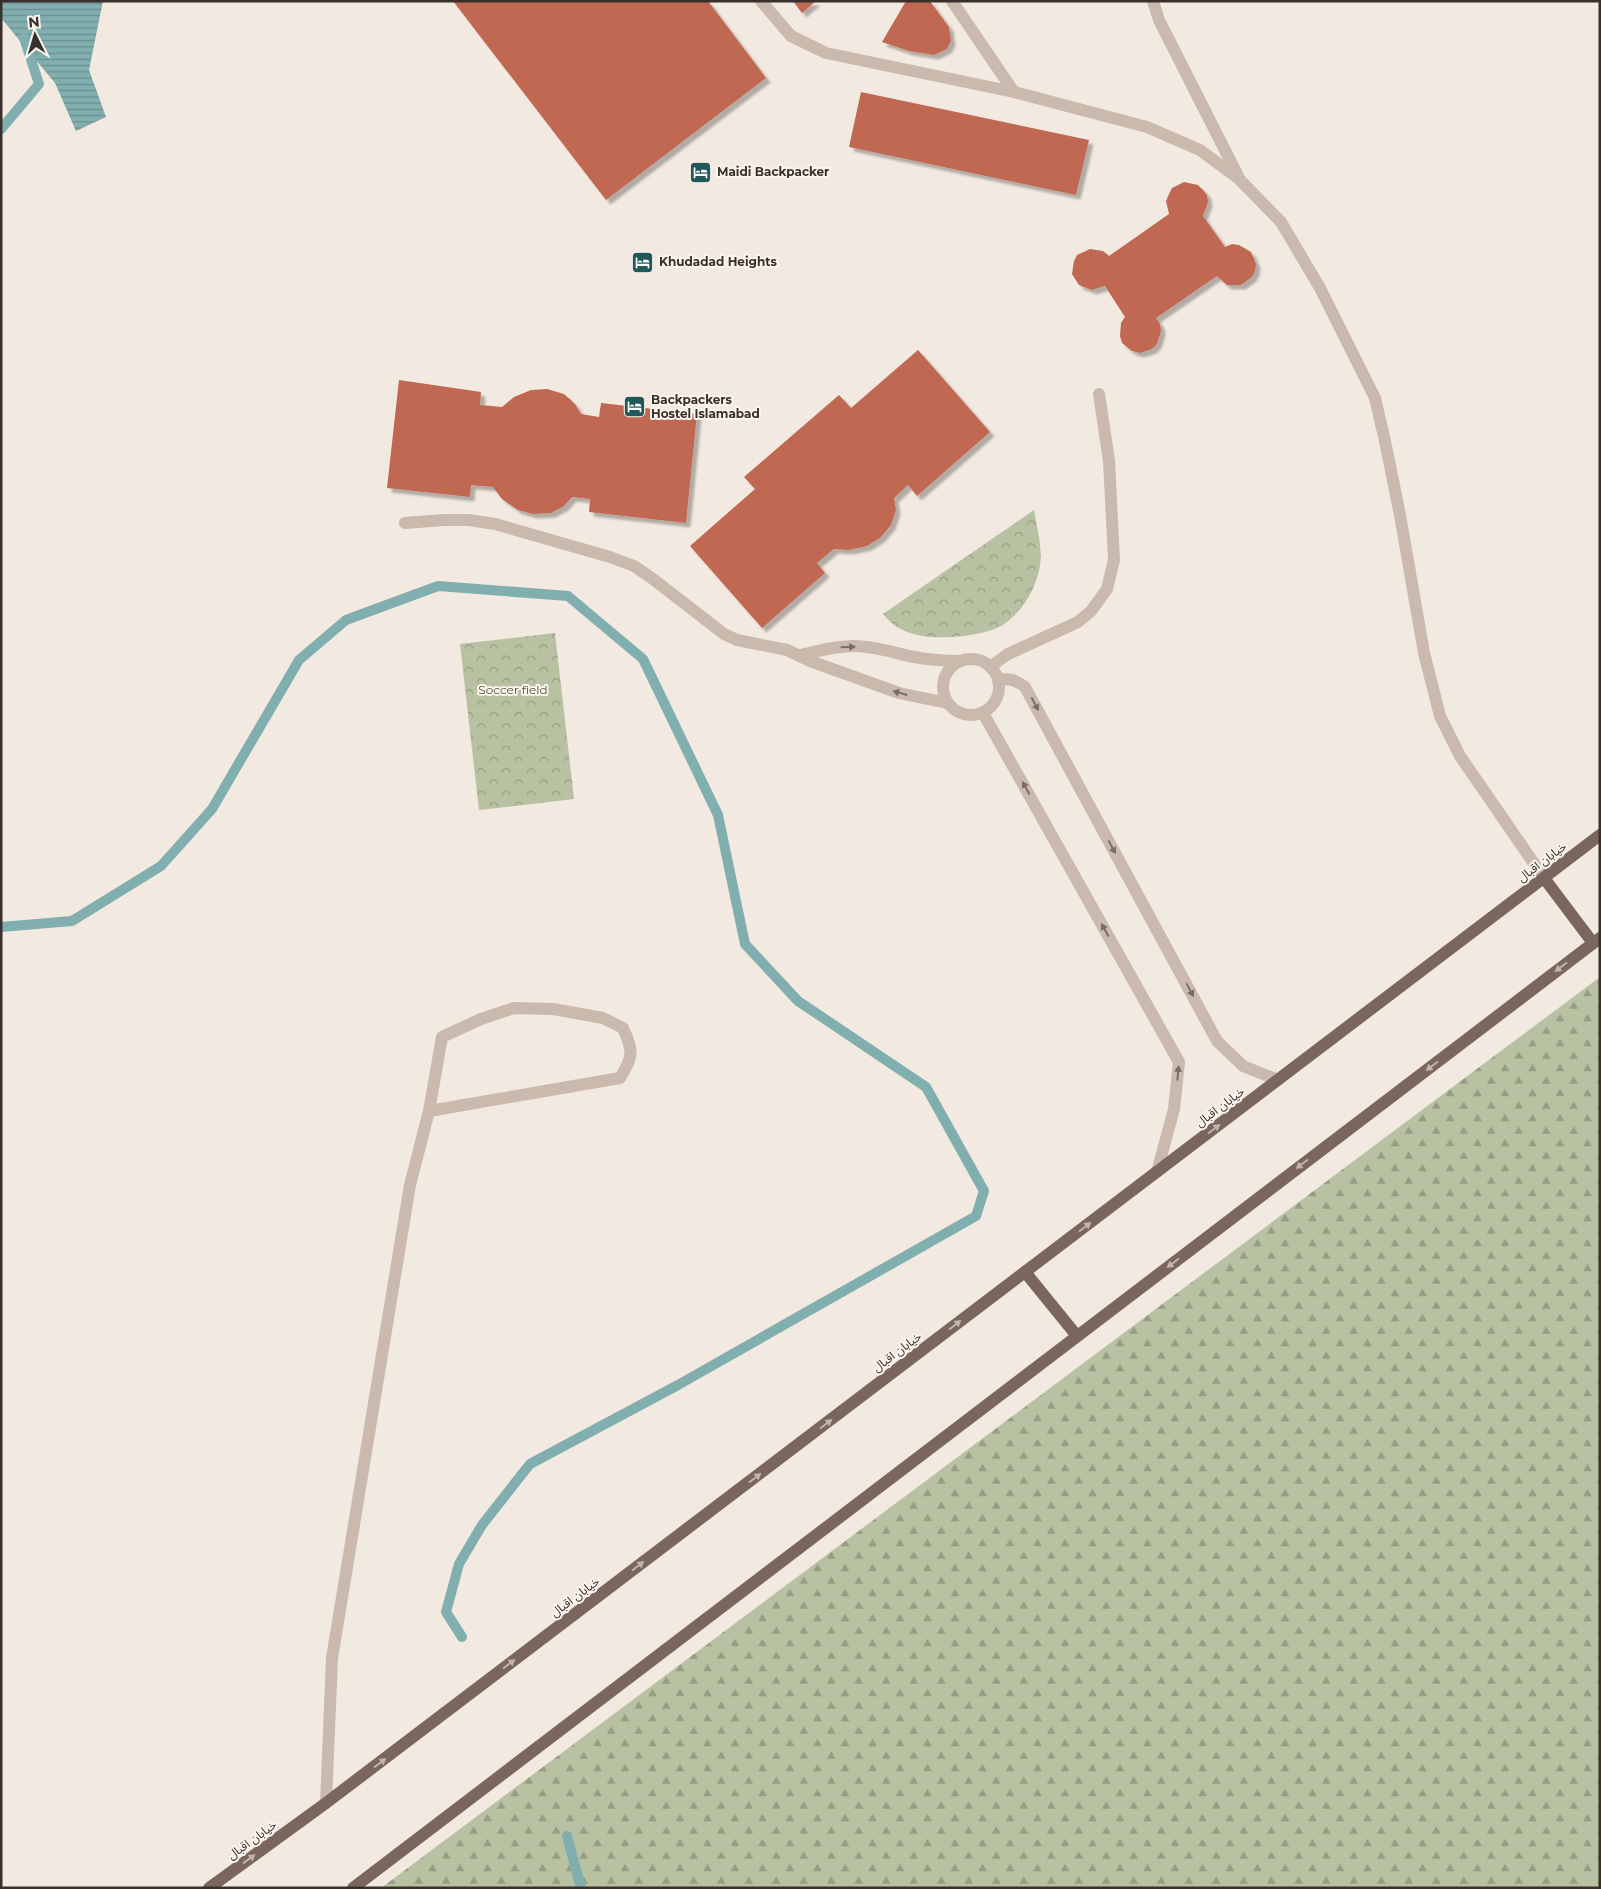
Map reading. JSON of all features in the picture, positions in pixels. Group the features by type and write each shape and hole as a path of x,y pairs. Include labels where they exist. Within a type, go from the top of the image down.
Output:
{"main road":[{"name":"خیابان اقبال","path":"209,1888 326,1804 1600,835"},
{"path":"353,1888 1597,940 1544,878"},
{"path":"1025,1272 1077,1336"}],"street":[{"path":"761,1 791,36 826,53 1014,92 1147,128 1200,150 1239,178 1281,222 1320,288 1374,398 1400,515 1424,653 1440,716 1460,756 1544,878"},
{"path":"952,1 1014,92"},
{"path":"1153,1 1159,20 1239,178"},
{"path":"990,667 1008,654 1078,622 1091,611 1107,589 1114,560 1109,461 1099,394"},
{"path":"405,523 470,520 495,524 610,557 634,566 724,634 737,640 788,650 810,661 899,693 947,703 960,713 976,715 984,713 995,702 998,695 998,680 990,667 976,660 939,660 914,657 880,648 854,646 829,648 801,655"},
{"path":"947,703 943,690 945,677 953,665 961,661"},
{"path":"998,680 1009,679 1017,681 1026,687 1217,1041 1243,1066 1278,1080"},
{"path":"984,713 1179,1062 1174,1109 1157,1172"},
{"path":"326,1804 332,1658 410,1185 429,1111 442,1036 481,1018 514,1008 562,1010 603,1018 623,1028 631,1045 630,1062 620,1078 429,1111"}],"green space":[{"path":"1034,510 1041,553 1039,569 1027,599 1007,622 997,628 978,634 931,637 909,633 891,622 883,614"},
{"name":"Soccer field","path":"555,633 574,799 479,810 460,644"},
{"path":"1600,977 1600,1888 381,1888"}],"water":[{"path":"1,1 103,1 89,70 106,117 76,131 55,83 1,18"}],"building":[{"path":"453,1 708,1 766,78 606,200"},
{"path":"793,1 816,1 802,13"},
{"path":"906,1 930,1 949,27 951,41 947,49 934,55 909,51 882,42"},
{"path":"861,92 1089,140 1076,195 849,147"},
{"path":"1184,182 1198,185 1207,195 1208,202 1203,216 1225,247 1232,244 1239,245 1251,252 1256,264 1255,271 1252,277 1241,285 1227,285 1217,276 1156,318 1160,324 1161,331 1157,344 1152,349 1140,353 1132,351 1122,343 1120,336 1121,323 1125,317 1105,286 1092,290 1079,285 1072,274 1074,261 1077,255 1090,249 1103,251 1109,256 1169,214 1166,201 1169,194 1172,188"},
{"path":"918,350 990,432 917,496 908,485 894,498 896,510 891,525 880,538 867,546 849,550 834,549 817,563 825,573 762,628 690,546 755,489 744,477 839,395 851,408"},
{"path":"399,380 481,392 480,405 502,407 514,397 531,390 547,389 564,394 575,404 581,414 599,417 601,403 697,414 686,523 589,512 590,499 572,497 564,506 551,513 533,514 518,510 502,499 493,487 471,485 470,497 387,488"}],"waterway":[{"path":"1,129 39,84 24,38"},
{"path":"1,927 72,921 161,866 212,809 299,660 346,620 438,586 568,596 643,659 718,815 745,944 798,1001 926,1087 984,1191 976,1216 678,1385 530,1464 482,1525 459,1564 446,1612 462,1637"},
{"path":"567,1836 581,1888"}],"place":[{"name":"Maidi Backpacker","path":"701,172"},
{"name":"Khudadad Heights","path":"643,262"},
{"name":"Backpackers Hostel Islamabad","path":"635,407"}]}
